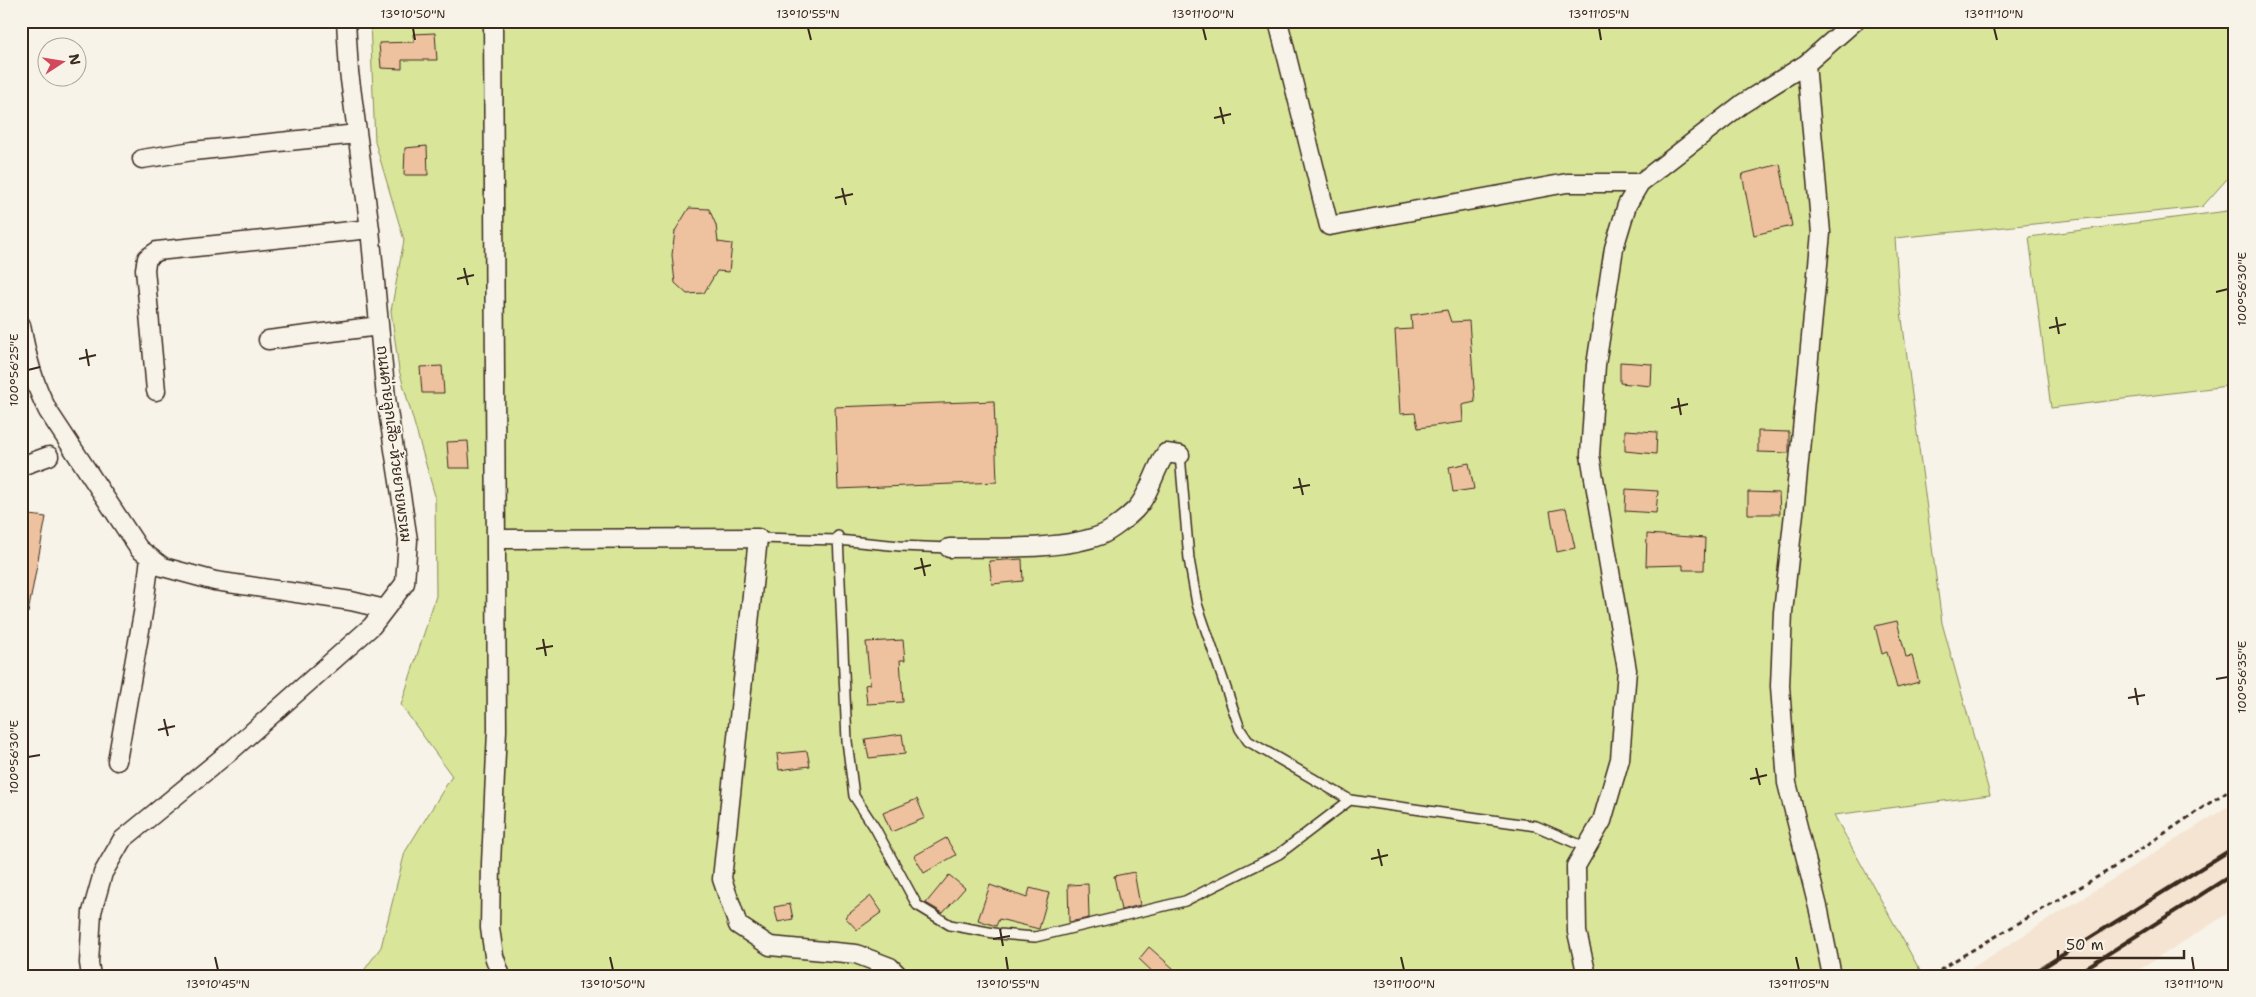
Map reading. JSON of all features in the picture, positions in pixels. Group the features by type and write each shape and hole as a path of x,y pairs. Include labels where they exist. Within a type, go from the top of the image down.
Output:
{"street":[{"name":"ถนนค่ายลูกเสึอ-ห้วยยายพรหม","path":"91,976 88,963 92,912 103,873 122,840 233,749 372,626 405,584 408,540 386,398 370,229 349,72 346,21"},
{"path":"492,21 497,730 490,928 494,956 501,976"},
{"path":"1278,21 1329,226 1567,183 1640,183"},
{"path":"1586,976 1577,932 1576,866 1602,821 1620,759 1627,670 1590,455 1596,365 1614,248 1626,205 1640,183 1742,104 1806,64 1855,21"},
{"path":"1806,64 1821,233 1783,612 1780,686 1787,783 1819,911 1832,976"},
{"path":"142,159 193,151 357,134"},
{"path":"156,391 145,268 147,258 157,251 370,229"},
{"path":"21,325 29,368 37,390 48,411 139,549 150,558 163,567 216,581 351,601 385,609"},
{"path":"268,340 379,326"},
{"path":"949,548 1032,546 1076,541 1102,534 1136,510 1166,453 1180,455"},
{"path":"21,466 49,456"},
{"path":"496,540 758,538 722,879 738,925 770,946 856,954 890,967 899,976"},
{"path":"117,761 143,613 150,558"}],"lane":[{"path":"1180,455 1189,559 1197,604 1240,729 1248,741 1350,800 1536,826 1586,847"},
{"path":"758,538 838,538 900,546 949,548"},
{"path":"838,538 847,741 854,796 875,828 917,905 950,925 999,934 1035,937 1185,901 1279,854 1350,800"}],"path":[{"path":"1933,976 1947,965 2111,869 2235,786"}],"shaded area":[{"path":"2235,802 2235,909 2129,976 1959,976"}],"green space":[{"path":"370,21 2235,21 2235,170 2202,207 1895,238 1899,296 1942,623 1990,795 1834,815 1923,976 360,976 381,947 405,852 452,776 401,705 436,596 435,496 399,370 391,311 404,240 375,142"},
{"path":"2235,210 2235,385 2051,408 2029,237"}],"building":[{"path":"435,33 437,60 402,60 402,69 381,68 379,43 414,42 413,34"},
{"path":"427,146 428,175 404,175 405,148"},
{"path":"1780,164 1792,226 1754,235 1742,174"},
{"path":"689,208 709,209 716,225 718,242 732,244 729,272 717,271 704,293 687,294 675,283 672,255 675,231"},
{"path":"1447,310 1451,322 1469,321 1475,402 1462,405 1463,422 1418,428 1415,413 1400,414 1395,330 1412,329 1411,315"},
{"path":"1620,362 1652,364 1651,386 1620,383"},
{"path":"442,366 444,393 422,393 420,367"},
{"path":"994,401 997,482 838,489 835,407"},
{"path":"1625,430 1657,432 1656,454 1625,451"},
{"path":"1758,431 1789,432 1789,453 1758,452"},
{"path":"468,441 470,468 449,468 447,442"},
{"path":"1469,463 1474,489 1453,492 1449,467"},
{"path":"1626,489 1658,491 1656,513 1625,511"},
{"path":"1748,492 1779,493 1780,514 1748,514"},
{"path":"1566,508 1575,548 1557,552 1550,511"},
{"path":"21,514 46,517 28,613 21,613"},
{"path":"1647,534 1705,538 1704,570 1683,570 1683,565 1646,566"},
{"path":"1022,559 1023,581 992,584 989,561"},
{"path":"1897,621 1906,657 1912,656 1919,682 1897,688 1887,652 1882,654 1875,626"},
{"path":"903,640 905,660 900,660 903,702 867,704 865,685 870,684 866,642"},
{"path":"902,734 905,754 869,758 865,739"},
{"path":"807,751 810,766 779,770 777,754"},
{"path":"917,799 925,818 891,832 883,813"},
{"path":"946,838 956,855 924,873 914,856"},
{"path":"1134,872 1140,905 1121,910 1114,876"},
{"path":"949,875 965,888 943,913 926,903"},
{"path":"1088,884 1089,918 1069,922 1068,885"},
{"path":"990,885 1027,898 1030,888 1049,893 1039,929 999,919 996,926 978,920"},
{"path":"871,896 882,912 857,930 845,917"},
{"path":"790,904 793,919 778,922 774,907"},
{"path":"1149,947 1182,976 1157,976 1139,959"}],"railway":[{"path":"2029,976 2235,847"},
{"path":"2073,976 2235,873"}]}
